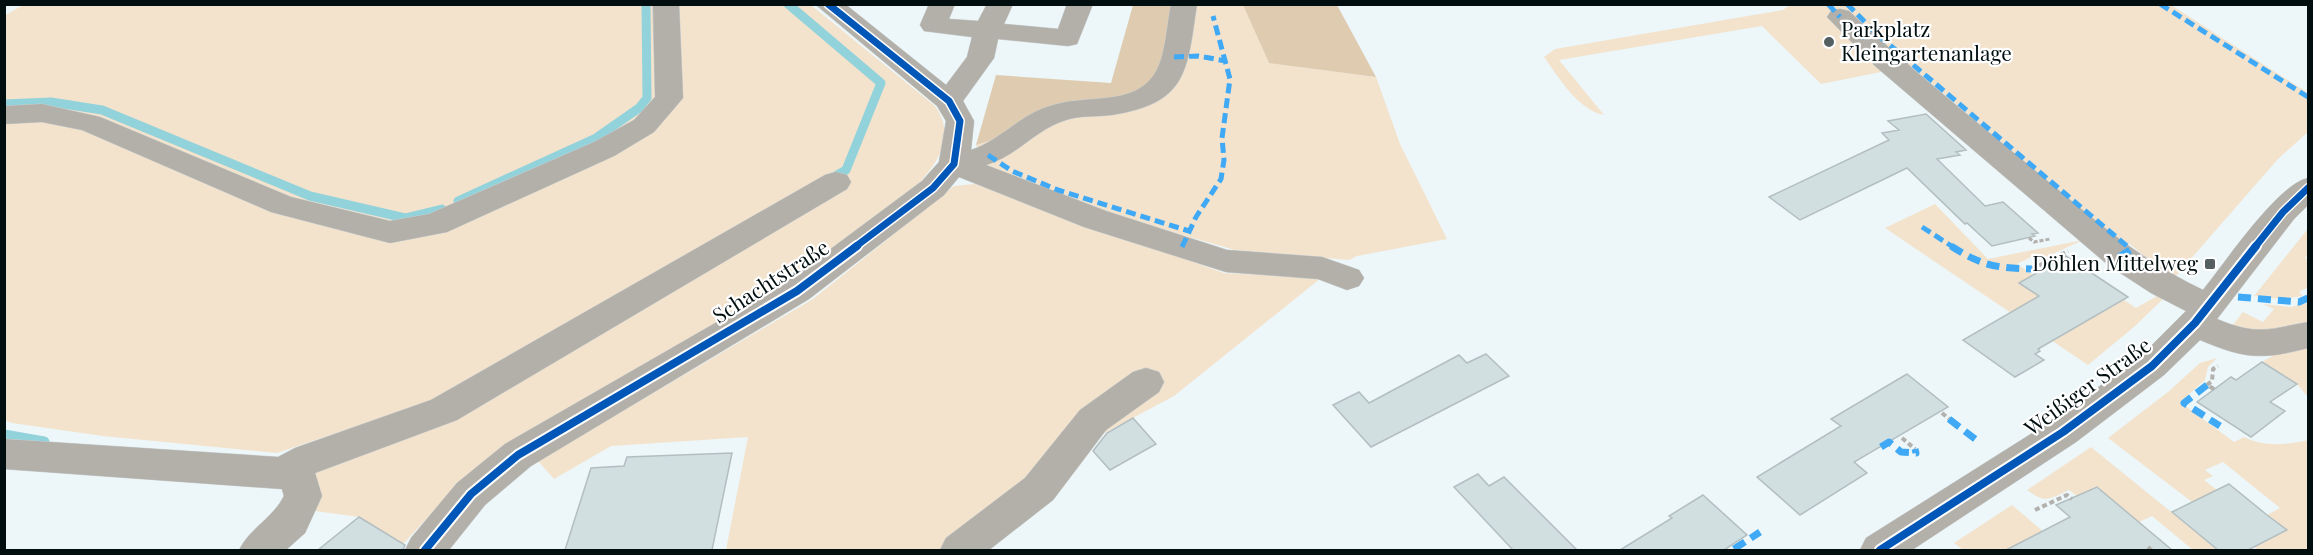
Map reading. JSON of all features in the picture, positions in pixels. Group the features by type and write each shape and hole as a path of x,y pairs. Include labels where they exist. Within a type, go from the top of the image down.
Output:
{"street":[{"path":"4,115 42,113 90,123 282,205 390,232 436,224 604,149 644,126 669,98 666,4"},
{"path":"828,4 949,101 960,121 954,164"},
{"path":"942,4 933,25 1068,38 1080,4"},
{"path":"949,101 980,58 987,31 1000,4"},
{"path":"954,164 983,157 1000,149 1032,124 1054,114 1142,101 1162,88 1171,72 1184,4"},
{"path":"1840,16 1885,60 2102,244 2163,285 2210,332 2264,345 2308,335"},
{"path":"954,164 1095,219 1226,261 1322,268 1347,278"},
{"name":"Schachtstraße","path":"425,550 471,494 518,455 797,291 933,188 954,164"},
{"path":"282,473 308,459 444,410 836,183"},
{"name":"Weißiger Straße","path":"1880,550 2086,416 2152,366 2210,332 2283,212 2308,188"},
{"path":"960,550 1040,489 1093,420 1146,382"},
{"path":"4,454 282,473 298,478 303,496 291,521 259,550"}],"path":[{"path":"2032,269 2072,249"},
{"path":"2210,332 2213,369 2212,381 2207,385 2214,389"},
{"path":"1942,413 1949,419"},
{"path":"1902,438 1915,449"},
{"path":"2035,510 2067,495 2072,499"}],"shaded area":[{"path":"23,5 811,5 935,106 941,117 945,137 934,165 919,183 806,270 442,502 403,544 359,517 308,510 314,464 431,401 277,453 103,436 12,423 5,420 4,16"},
{"path":"1133,5 1174,5 1161,71 1139,94 976,145 996,75 1111,83"},
{"path":"1174,5 1243,5 1269,63 1376,77 1400,144 1447,239 1357,256 1349,260 1235,250 1099,211 990,168 976,145 1103,100"},
{"path":"1243,5 1337,5 1376,77 1269,63"},
{"path":"1790,5 2171,5 2308,93 2308,132 2278,159 2175,277 2163,272 2130,244 2123,245 1911,66 1821,84 1762,26 1559,60 1604,115 1586,107 1578,100 1544,57 1555,49 1783,10"},
{"path":"975,184 1224,273 1321,278 1174,396 1084,444 1048,502 982,550 726,550 748,437 611,446 554,479 538,461 813,299 954,186"},
{"path":"1935,204 1988,259 2083,240 2044,258 2037,254 2017,264 2033,275 2020,283 2080,325 2124,300 2136,308 2157,296 2165,297 2134,327 2088,365 1885,228"},
{"path":"2307,230 2308,254 2305,258 2308,260 2308,287 2299,292 2303,296 2281,299 2254,296"},
{"path":"2308,303 2308,328 2258,340 2232,326 2243,312 2263,322 2274,309 2263,304 2291,307"},
{"path":"2308,341 2308,397 2297,384 2262,362 2274,355 2276,347"},
{"path":"2217,358 2208,367 2205,380 2180,402 2234,442 2244,437 2275,444 2308,440 2308,550 2259,550 2254,547 2286,530 2267,515 2280,508 2223,462 2205,470 2213,476 2204,480 2217,490 2192,502 2108,438 2168,392 2200,363"},
{"path":"2091,447 2218,550 2193,550 2152,516 2139,522 2097,487 2077,496 2069,490 2048,499 2043,499 2027,490"},
{"path":"2012,505 2065,550 2047,550 2032,537 2005,550 1963,550 1954,543"}],"building":[{"path":"1926,114 1966,150 1956,152 1960,155 1937,159 1985,206 2003,202 2038,233 2032,234 2035,236 1992,246 1967,223 1965,224 1907,168 1800,220 1769,197 1889,140 1882,133 1899,130 1888,121"},
{"path":"2066,256 2128,297 2038,349 2040,351 2035,354 2044,360 2015,377 1963,340 2039,296 2019,283"},
{"path":"1486,354 1509,376 1371,447 1333,405 1359,392 1369,403 1459,355 1467,363"},
{"path":"2262,362 2297,384 2270,402 2285,411 2251,437 2197,402 2231,377 2236,380"},
{"path":"1907,374 1948,407 1854,462 1867,473 1800,515 1757,477 1841,426 1831,419"},
{"path":"1133,418 1156,444 1110,470 1093,451 1107,433"},
{"path":"732,453 712,550 565,550 591,468 624,466 627,457"},
{"path":"1478,474 1489,486 1504,477 1577,550 1513,550 1454,487"},
{"path":"2229,484 2287,530 2248,550 2218,550 2172,512"},
{"path":"2097,487 2172,550 2006,550 2070,517 2056,505"},
{"path":"1703,495 1747,535 1724,550 1620,550 1672,518 1669,516"},
{"path":"359,517 405,545 403,550 318,550"}],"waterway":[{"path":"458,201 596,138 639,108 647,98 646,4"},
{"path":"788,4 881,83 846,170 830,179"},
{"path":"4,104 51,102 102,110 310,196 405,218 442,209"},
{"path":"4,435 44,442"}],"marked path":[{"path":"1828,4 1840,17"},
{"path":"1847,4 1878,35 2126,245 2130,250 2119,257"},
{"path":"2160,4 2308,97"},
{"path":"1182,247 1196,217 1221,179 1224,160 1222,138 1230,79 1213,16"},
{"path":"1862,37 1871,36"},
{"path":"1174,57 1198,56 1226,61"},
{"path":"988,155 1012,171 1058,190 1189,231"},
{"path":"1922,227 1967,256 1997,268 2032,269"},
{"path":"2238,297 2299,302 2308,298"},
{"path":"2207,385 2184,403 2220,426"},
{"path":"1949,419 1979,442"},
{"path":"1881,447 1889,442 1901,452 1916,453 1915,449"},
{"path":"1734,549 1760,532"}],"cycle path":[{"path":"425,550 471,494 518,455 797,291 933,188 954,164 960,121 949,101 828,4"},
{"path":"1880,550 2063,432 2152,366 2195,323 2283,212 2308,188"}],"place":[{"name":"Parkplatz Kleingartenanlage","path":"1829,42"},
{"name":"Döhlen Mittelweg","path":"2210,264"}]}
